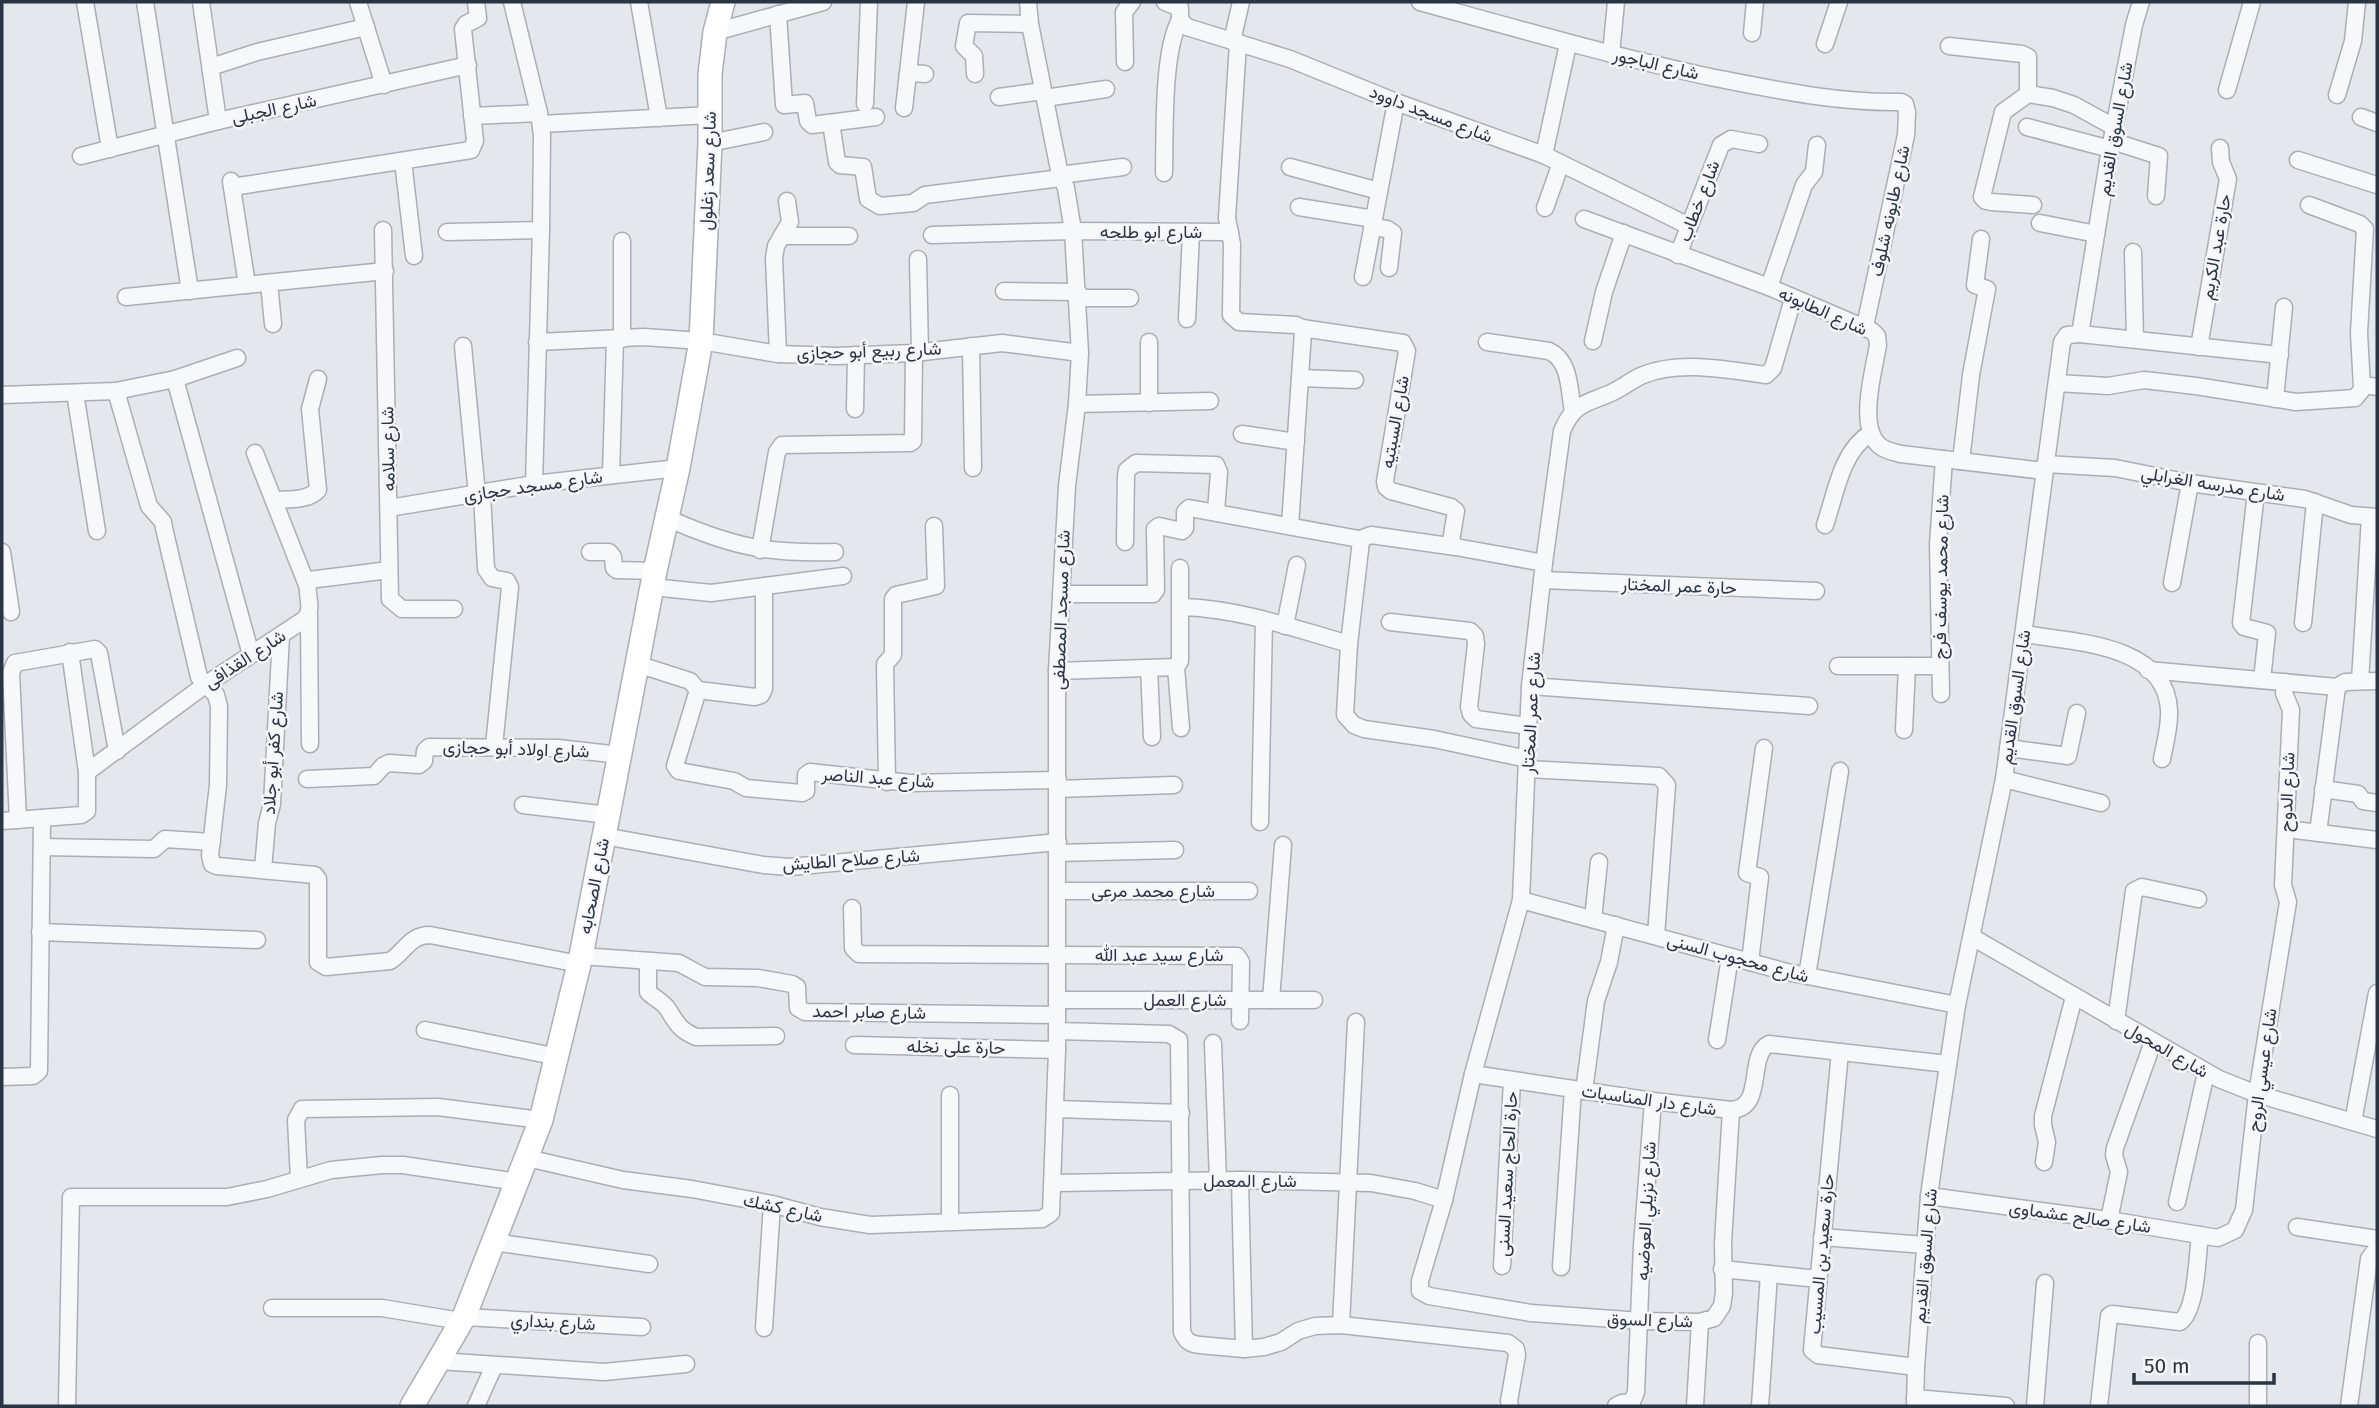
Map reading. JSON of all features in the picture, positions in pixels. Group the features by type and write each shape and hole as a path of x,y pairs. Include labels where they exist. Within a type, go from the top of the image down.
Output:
{"street":[{"path":"85,2 110,149"},
{"path":"145,2 190,290"},
{"path":"201,2 218,121"},
{"path":"358,2 384,85"},
{"path":"247,285 232,184 471,150 475,144 463,29 466,24 478,18 476,2"},
{"path":"512,2 540,118 541,230 534,484"},
{"path":"639,2 659,117"},
{"name":"شارع سعد زغلول","path":"701,341 710,143 710,74 715,32 723,2"},
{"path":"715,32 823,2"},
{"path":"864,104 869,2"},
{"path":"904,108 916,2"},
{"name":"شارع مسجد المصطفى","path":"1028,2 1030,24 1073,232 1080,353 1067,486 1057,671 1058,891 1054,1183 1051,1213 1042,1219"},
{"path":"1125,62 1124,12 1132,2"},
{"path":"1241,2 1235,42 1227,218 1232,244 1231,316 1239,322 1296,325 1302,328 1290,526"},
{"name":"شارع الباجور","path":"1420,2 1569,44 1770,89 1864,101 1896,102"},
{"path":"1611,54 1616,2"},
{"path":"1752,33 1755,2"},
{"path":"1825,44 1839,2"},
{"name":"شارع السوق القديم","path":"1915,1402 1929,1196 1957,1005 2004,779 2062,342 2067,335 2080,334 2112,139 2141,2"},
{"path":"2228,90 2252,2"},
{"path":"2337,95 2353,41 2357,2"},
{"path":"1164,173 1175,10"},
{"name":"شارع مسجد داوود","path":"1175,10 1186,27 1290,59 1396,102 1544,155 1689,226"},
{"path":"778,15 783,102 786,106 805,103 810,125 876,117"},
{"path":"975,74 974,56 964,46 968,23 1030,24"},
{"path":"211,67 257,52 366,27"},
{"path":"1544,155 1569,44"},
{"path":"1949,46 2022,54 2028,57 2028,94"},
{"name":"شارع الجبلى","path":"81,156 218,121 468,65"},
{"path":"908,73 925,74"},
{"path":"999,97 1106,89"},
{"path":"2033,205 1992,202 1982,197 2003,112 2028,94 2053,98 2074,105 2112,139"},
{"path":"1363,277 1396,102"},
{"name":"شارع طابونه شلوف","path":"1865,327 1906,135 1907,108 1896,102"},
{"path":"472,116 540,118 710,115"},
{"path":"2361,117 2377,123"},
{"path":"831,123 837,162 840,165 863,167 868,199 880,206 913,203 925,195 1123,167"},
{"path":"2027,127 2112,139 2159,156 2155,196"},
{"path":"710,143 764,132"},
{"name":"شارع خطاب","path":"1678,255 1721,145 1731,139 1759,144"},
{"path":"1769,288 1804,185 1814,172 1817,145"},
{"name":"حارة عبد الكريم","path":"2199,346 2228,179 2221,162 2220,148"},
{"path":"2298,160 2377,185"},
{"path":"403,161 414,256"},
{"path":"1545,208 1561,163"},
{"path":"1290,167 1379,191"},
{"path":"778,354 774,258 776,246 790,222 787,201"},
{"path":"2056,383 2108,386 2144,380 2296,402 2356,398 2370,387 2359,333 2365,229 2360,224 2309,205"},
{"path":"1299,208 1373,223 1387,229 1393,233 1389,268"},
{"name":"شارع الطابونه","path":"1584,219 1865,327 1877,336 1878,345 1868,411 1871,433"},
{"path":"2040,223 2096,234"},
{"name":"شارع سلامه","path":"383,230 390,599 402,609 454,609"},
{"path":"447,232 541,230"},
{"name":"شارع ابو طلحه","path":"932,236 1073,232 1230,232"},
{"path":"1187,319 1191,233"},
{"path":"1593,341 1601,300 1624,233"},
{"path":"782,236 849,236"},
{"path":"1961,461 1971,375 1987,289 1975,285 1981,239"},
{"path":"611,475 622,241"},
{"path":"2133,252 2135,340"},
{"path":"760,550 777,452 782,445 910,443 914,438 918,259"},
{"path":"126,297 385,271"},
{"path":"269,283 273,324"},
{"path":"1004,291 1130,298"},
{"path":"1573,412 1585,402 1614,391 1650,372 1711,368 1766,375 1773,368 1793,299"},
{"path":"2275,399 2284,307"},
{"name":"شارع السبتيه","path":"1302,328 1401,341 1406,346 1385,484 1391,491 1456,511 1451,541 1456,547"},
{"path":"2080,334 2280,355"},
{"name":"شارع ربيع أبو حجازى","path":"537,342 644,338 701,341 778,354 856,355 917,353 1014,343 1080,353"},
{"name":"شارع الصحابه","path":"412,1406 462,1319 541,1120 580,960 701,341"},
{"path":"1149,342 1149,403"},
{"path":"1487,342 1549,351 1558,355 1566,370 1573,412"},
{"path":"463,345 486,569 492,578 508,581 510,587 495,746"},
{"path":"971,346 973,468"},
{"path":"855,408 856,355"},
{"path":"2,395 117,391 175,379 237,358"},
{"path":"1300,378 1355,380"},
{"path":"175,379 251,655"},
{"path":"274,500 309,497 318,490 310,409 318,379"},
{"path":"117,391 149,506 163,522 200,677 216,695 219,706 218,785 210,860 217,866 263,869"},
{"path":"75,393 97,531"},
{"path":"1077,404 1210,401"},
{"name":"شارع عمر المختار","path":"1420,1291 1420,1280 1444,1200 1473,1074 1521,900 1530,686 1562,431 1573,412"},
{"path":"1825,524 1846,459 1861,439 1871,433 1876,442 1888,450 1961,461 2045,467"},
{"path":"1241,434 1296,442"},
{"path":"255,453 307,585 310,744"},
{"name":"شارع محمد يوسف فرج","path":"1941,694 1938,544 1944,459"},
{"path":"1125,542 1126,475 1127,470 1136,463 1216,465 1219,472 1216,512"},
{"name":"شارع مدرسه الغرابلي","path":"2045,467 2115,468 2190,483 2305,499 2351,515 2374,517"},
{"name":"شارع مسجد حجازى","path":"389,508 534,484 678,468"},
{"path":"2172,583 2190,483"},
{"path":"2256,493 2241,623 2245,627 2267,633 2262,680"},
{"path":"2303,623 2315,502"},
{"path":"1061,594 1153,594 1156,590 1155,529 1159,526 1182,531 1185,528 1185,512 1189,508 1360,540 1371,535 1544,563"},
{"path":"2360,681 2374,517"},
{"path":"667,518 707,536 760,550 792,553 835,552"},
{"path":"887,782 885,664 893,654 893,599 896,595 936,586 934,526"},
{"path":"1360,540 1345,715 1354,725 1364,729 1434,739 1527,764 1659,776 1667,785 1656,936"},
{"path":"2,552 11,612"},
{"path":"590,552 609,552 617,570 710,593 842,576"},
{"path":"1285,626 1297,565"},
{"path":"1180,568 1180,661 1176,667 1181,728"},
{"path":"307,585 311,579 389,570"},
{"name":"حارة عمر المختار","path":"1542,580 1816,591"},
{"path":"637,664 690,681 698,690 755,697 762,693 764,586"},
{"path":"1180,610 1188,607 1264,620 1349,644"},
{"name":"شارع القذافى","path":"87,772 205,685 309,615"},
{"path":"1260,822 1264,620"},
{"path":"1390,621 1470,631 1475,636 1476,644 1469,707 1471,714 1476,719 1528,726"},
{"path":"2024,634 2110,648 2129,656 2148,670 2160,681 2167,696 2169,712 2162,759"},
{"name":"شارع كفر أبو جلاد","path":"263,869 272,804 281,636"},
{"path":"70,652 87,772 87,811 81,815 10,821 12,668 20,661 70,652 92,649 99,653 117,751"},
{"path":"1838,666 1940,666"},
{"path":"1905,730 1907,666"},
{"path":"1057,671 1176,667"},
{"path":"1149,668 1152,737"},
{"path":"2148,670 2337,687 2345,682 2377,681"},
{"name":"شارع الدوح","path":"2285,682 2284,693 2291,709 2283,886 2288,902"},
{"path":"1530,686 1809,706"},
{"path":"2318,833 2337,687"},
{"name":"شارع عبد الناصر","path":"698,690 675,763 679,771 734,781 746,788 802,793 806,790 806,775 810,772 887,782 1174,785"},
{"path":"2008,748 2068,757 2077,713"},
{"name":"شارع اولاد أبو حجازى","path":"307,779 374,776 389,763 419,765 424,761 425,751 429,747 558,748 620,755"},
{"path":"1750,962 1760,877 1747,873 1764,748"},
{"path":"1807,976 1840,771"},
{"path":"2004,779 2101,803"},
{"path":"2323,789 2358,794 2363,800 2377,803"},
{"name":"شارع صلاح الطايش","path":"523,805 763,865 790,867 1058,848 1175,850"},
{"path":"2,1077 33,1076 39,1071 42,818"},
{"path":"2286,829 2377,840"},
{"path":"42,847 154,849 165,839 212,842"},
{"path":"1271,1000 1283,845"},
{"path":"1593,919 1598,862"},
{"name":"شارع صابر احمد","path":"263,869 313,874 317,877 318,962 326,967 390,961 415,937 429,935 580,960 680,963 705,977 758,978 792,984 797,987 798,1008 805,1012 1057,1015"},
{"path":"2116,1021 2134,891 2142,887 2197,899"},
{"name":"شارع محمد مرعى","path":"1058,891 1249,891"},
{"name":"شارع محجوب السنى","path":"1521,900 1807,976 1957,1005"},
{"name":"شارع عيسي الروح","path":"2230,1234 2239,1224 2244,1210 2257,1094 2288,902"},
{"path":"852,908 853,948 857,953 1057,955"},
{"path":"1561,1267 1579,1090 1596,1001 1609,962 1616,925"},
{"path":"40,932 257,940"},
{"name":"شارع المحول","path":"1972,937 2206,1073 2257,1094 2377,1129"},
{"name":"شارع سيد عبد الله","path":"1057,955 1237,956 1241,962 1240,1021"},
{"path":"1717,1040 1730,957"},
{"path":"648,961 648,992 663,1003 678,1027 686,1033 695,1037 776,1036"},
{"path":"2353,1122 2377,993"},
{"path":"2044,1162 2048,1142 2043,1116 2074,997"},
{"name":"شارع العمل","path":"1057,1015 1240,1000 1314,1000"},
{"path":"1057,1015 1169,1034 1177,1037 1180,1044 1182,1332 1185,1339 1192,1344 1244,1349 1264,1348 1281,1342 1298,1331 1315,1326 1341,1325 1513,1345 1517,1355 1510,1406"},
{"path":"1341,1325 1356,1022"},
{"path":"425,1030 558,1057"},
{"path":"2109,1220 2119,1172 2115,1148 2153,1042"},
{"path":"1213,1043 1218,1181"},
{"name":"حارة على نخله","path":"855,1045 1057,1050"},
{"name":"شارع دار المناسبات","path":"1473,1074 1731,1110 1745,1107 1749,1101 1764,1047 1776,1045 1948,1064"},
{"name":"حارة سعيد بن المسيب","path":"1840,1052 1813,1352 1818,1355 1916,1367"},
{"path":"2177,1202 2206,1073"},
{"name":"حارة الحاج سعيد السنى","path":"1502,1266 1512,1081"},
{"path":"950,1094 950,1220"},
{"name":"شارع نزيلي العوضيه","path":"1616,1406 1632,1402 1636,1392 1641,1321 1642,1245 1653,1101"},
{"path":"299,1179 296,1120 302,1109 438,1107 541,1120"},
{"path":"1056,1109 1181,1113"},
{"name":"شارع السوق","path":"1420,1291 1429,1296 1531,1313 1641,1321 1700,1322 1714,1318 1722,1306 1724,1285 1722,1269 1731,1110"},
{"name":"شارع كشك","path":"527,1157 623,1180 692,1189 870,1224 1042,1219"},
{"path":"68,1406 71,1197 227,1197 244,1195 331,1170 403,1165 518,1182"},
{"path":"1240,1180 1244,1349"},
{"name":"شارع المعمل","path":"1054,1183 1240,1180 1348,1182 1390,1186 1444,1200"},
{"name":"شارع صالح عشماوى","path":"1929,1196 2109,1220 2218,1238 2230,1234"},
{"path":"764,1328 772,1204"},
{"path":"2297,1227 2377,1239"},
{"path":"2099,1406 2109,1316 2112,1314 2180,1322 2185,1318 2191,1307 2200,1235"},
{"path":"1822,1237 1926,1245"},
{"path":"493,1242 649,1264"},
{"path":"2349,1406 2370,1259 2377,1251"},
{"path":"1722,1269 1818,1279"},
{"path":"1760,1406 1769,1274"},
{"path":"2035,1406 2045,1283"},
{"name":"شارع بنداري","path":"272,1308 382,1308 462,1319 642,1327"},
{"path":"1695,1406 1700,1322"},
{"path":"2258,1343 2258,1406"},
{"path":"439,1361 604,1371 686,1364"},
{"path":"477,1406 494,1366"},
{"path":"1915,1402 2006,1406"}]}
